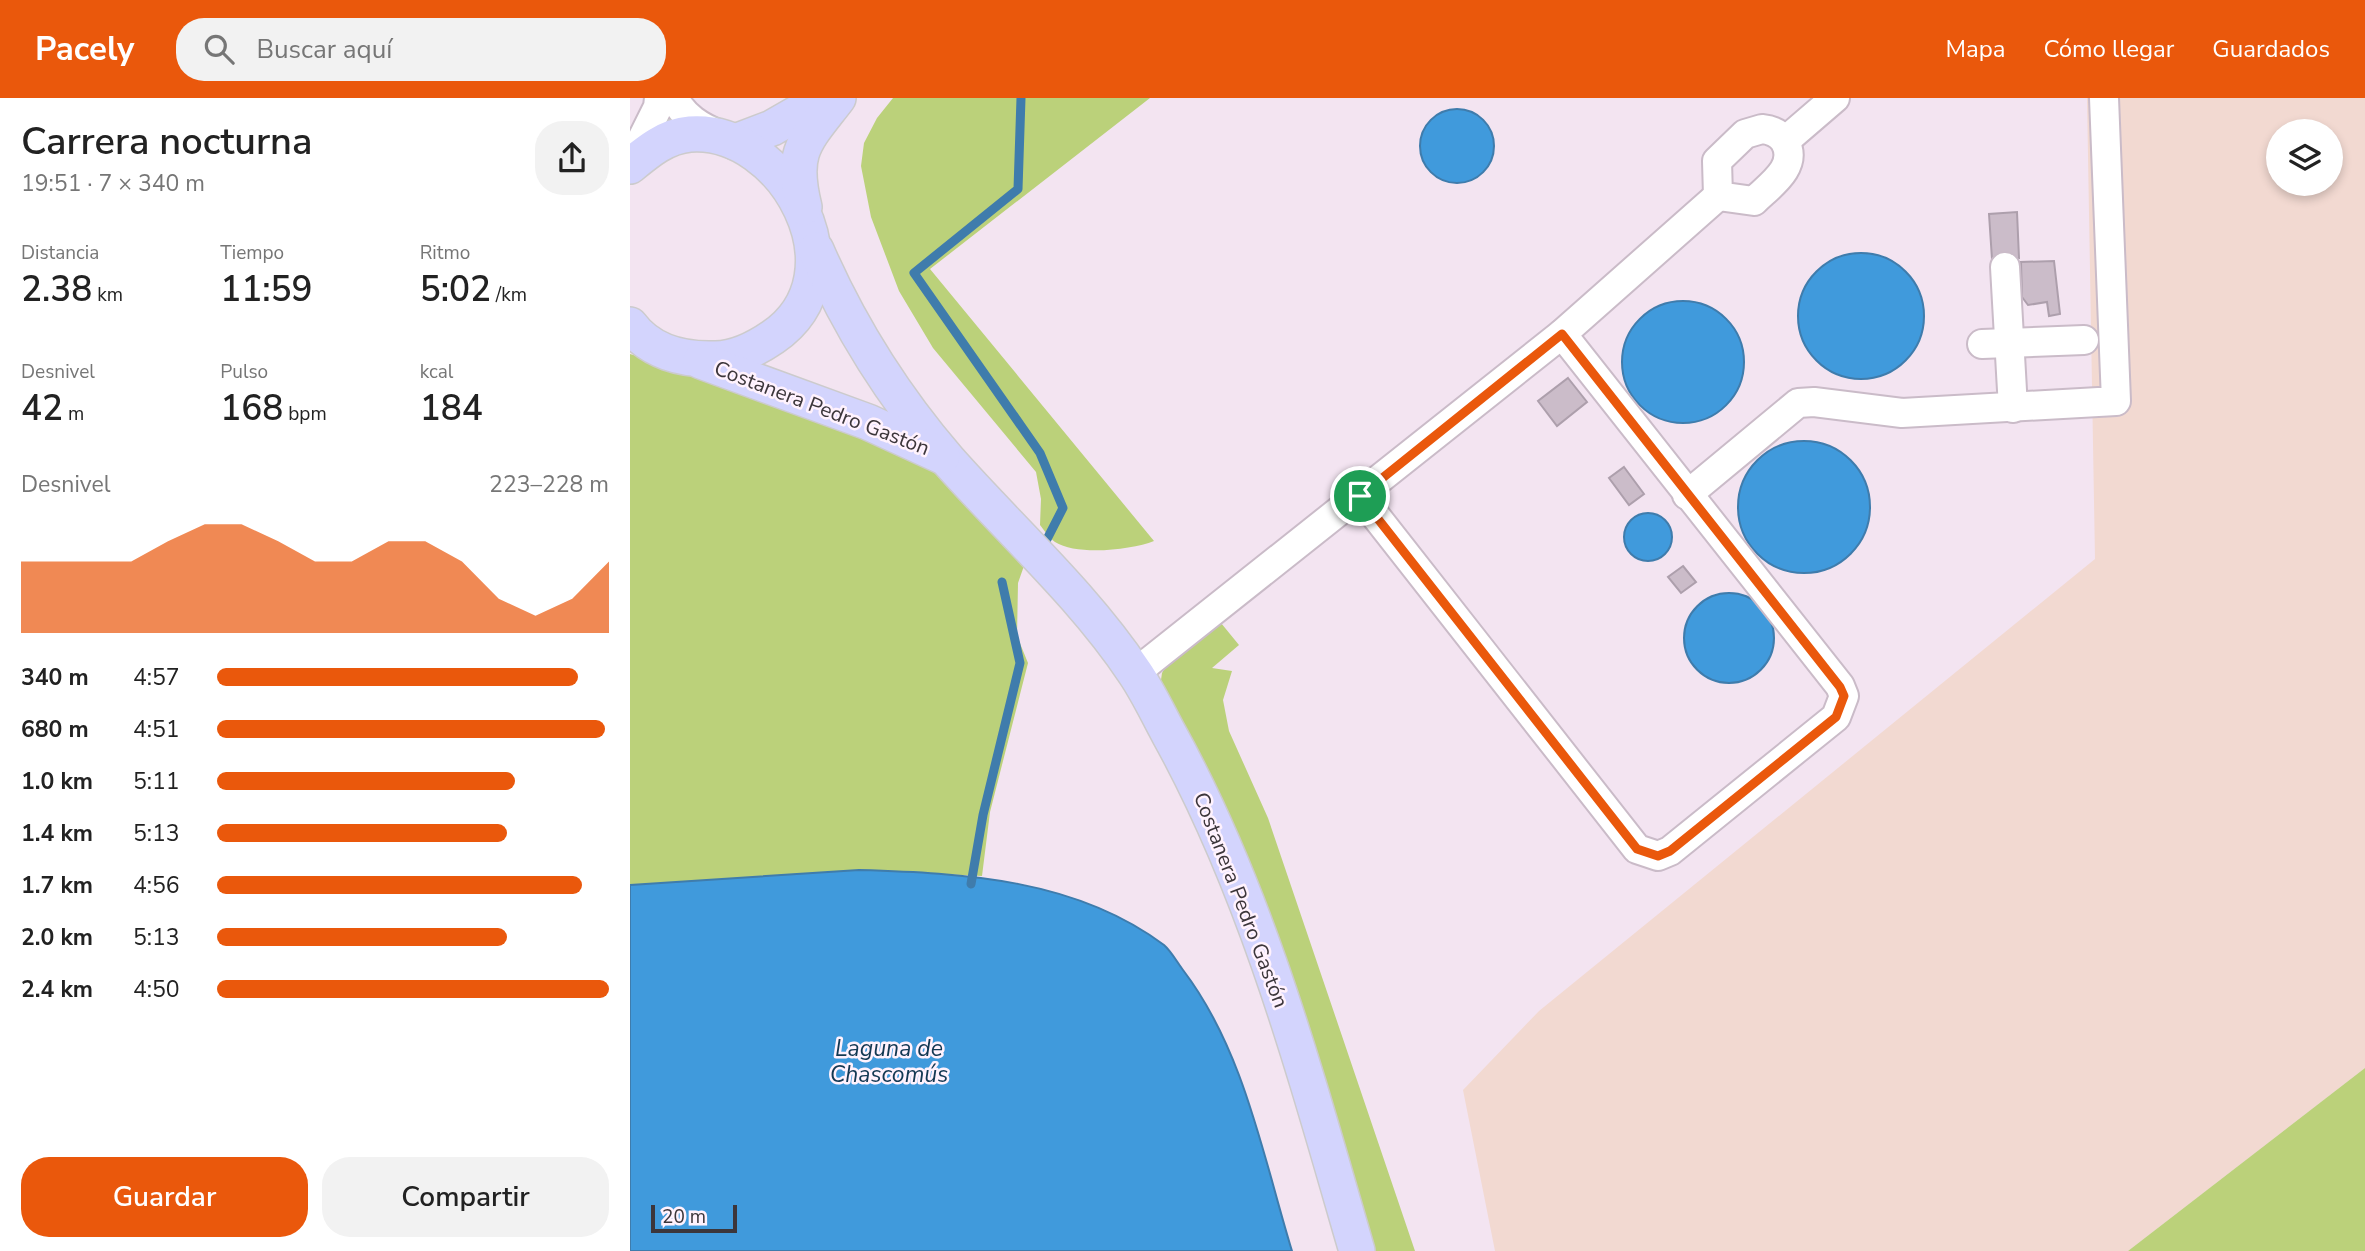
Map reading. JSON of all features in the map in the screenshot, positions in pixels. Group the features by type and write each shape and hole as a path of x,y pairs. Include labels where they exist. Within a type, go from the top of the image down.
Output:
{"main road":[{"path":"735,142 772,128 824,98"},
{"path":"630,344 698,360 722,359 761,345 795,319 814,279 811,234 797,163 808,138 838,98"},
{"path":"630,164 665,141 691,134 735,142 755,153 776,174 811,234"},
{"name":"Costanera Pedro Gastón","path":"811,234 840,304 868,355 946,457 1074,597 1135,673 1200,789 1270,968 1357,1251"},
{"path":"630,325 664,352"},
{"name":"Costanera Pedro Gastón","path":"698,360 868,422 946,457"}],"street":[{"path":"630,164 658,107 659,98"},
{"path":"674,98 679,108 699,126 735,142"},
{"path":"1785,141 1835,98"},
{"path":"1687,495 1798,403 1814,402 1902,413 2116,401 2104,98"},
{"path":"1135,673 1562,334 1718,196 1754,201 1787,166 1789,158 1785,141 1771,130 1753,130 1745,134 1717,161 1718,196"},
{"path":"2004,267 1995,343 2013,408"},
{"path":"1360,496 1637,849 1658,856 1670,851 1836,717 1844,696 1840,687 1562,334"},
{"path":"1995,343 2084,340"}],"shaded area":[{"path":"2087,98 2365,98 2365,1068 2128,1251 1495,1251 1463,1090 1539,1011 2095,559"}],"green space":[{"path":"893,98 1150,98 930,269 1154,541 1104,550 1077,549 1055,542 1040,525 1041,499 1036,472 933,348 899,291 871,217 861,166 864,143 877,118"},
{"path":"630,354 750,390 936,469 1025,563 1018,583 1017,636 1028,663 990,812 982,876 859,870 630,885"},
{"path":"1221,623 1239,645 1212,668 1232,671 1223,700 1229,731 1268,818 1415,1251 1375,1251 1339,1129 1236,834 1205,766 1160,687 1166,666"},
{"path":"2365,1068 2365,1251 2128,1251"}],"water":[{"path":"1450,109 1464,109 1478,115 1488,125 1494,146 1492,160 1478,177 1464,183 1450,183 1436,177 1426,167 1420,153 1420,139 1426,125 1436,115"},
{"path":"1861,253 1885,258 1906,271 1919,292 1924,316 1919,340 1906,361 1885,374 1861,379 1837,374 1816,361 1803,340 1798,316 1803,292 1816,271 1837,258"},
{"path":"1683,301 1707,305 1726,319 1740,338 1744,362 1740,386 1726,405 1707,419 1683,423 1659,419 1640,405 1626,386 1622,362 1626,338 1640,319 1659,305"},
{"path":"1804,441 1829,446 1851,460 1865,482 1870,507 1865,532 1851,554 1829,568 1804,573 1779,568 1757,554 1743,532 1738,507 1743,482 1757,460 1779,446"},
{"path":"1648,513 1657,514 1665,520 1671,528 1671,546 1665,554 1657,560 1648,561 1639,560 1631,554 1625,546 1624,537 1625,528 1631,520 1639,514"},
{"path":"1729,593 1746,597 1761,606 1770,621 1774,638 1770,655 1761,670 1746,679 1729,683 1712,679 1697,670 1688,655 1684,638 1688,621 1697,606 1712,597"},
{"name":"Laguna de Chascomús","path":"859,870 978,878 1057,893 1130,923 1164,945 1204,1001 1237,1069 1261,1141 1292,1251 630,1251 630,885"}],"building":[{"path":"2017,212 2019,258 1992,259 1989,214"},
{"path":"2054,261 2060,314 2049,316 2047,302 2028,305 2022,297 2021,262"},
{"path":"1568,378 1587,402 1557,426 1538,401"},
{"path":"1624,467 1644,494 1629,505 1609,478"},
{"path":"1683,566 1696,582 1681,593 1668,577"}],"waterway":[{"path":"1021,98 1018,189 914,273 1040,453 1063,508 1044,545"},
{"path":"971,884 983,815 1020,663 1002,582"}],"route":[{"path":"1562,334 1840,687 1844,696 1842,708 1836,717 1670,851 1658,856 1646,854 1637,849 1360,496 1562,334"}]}
